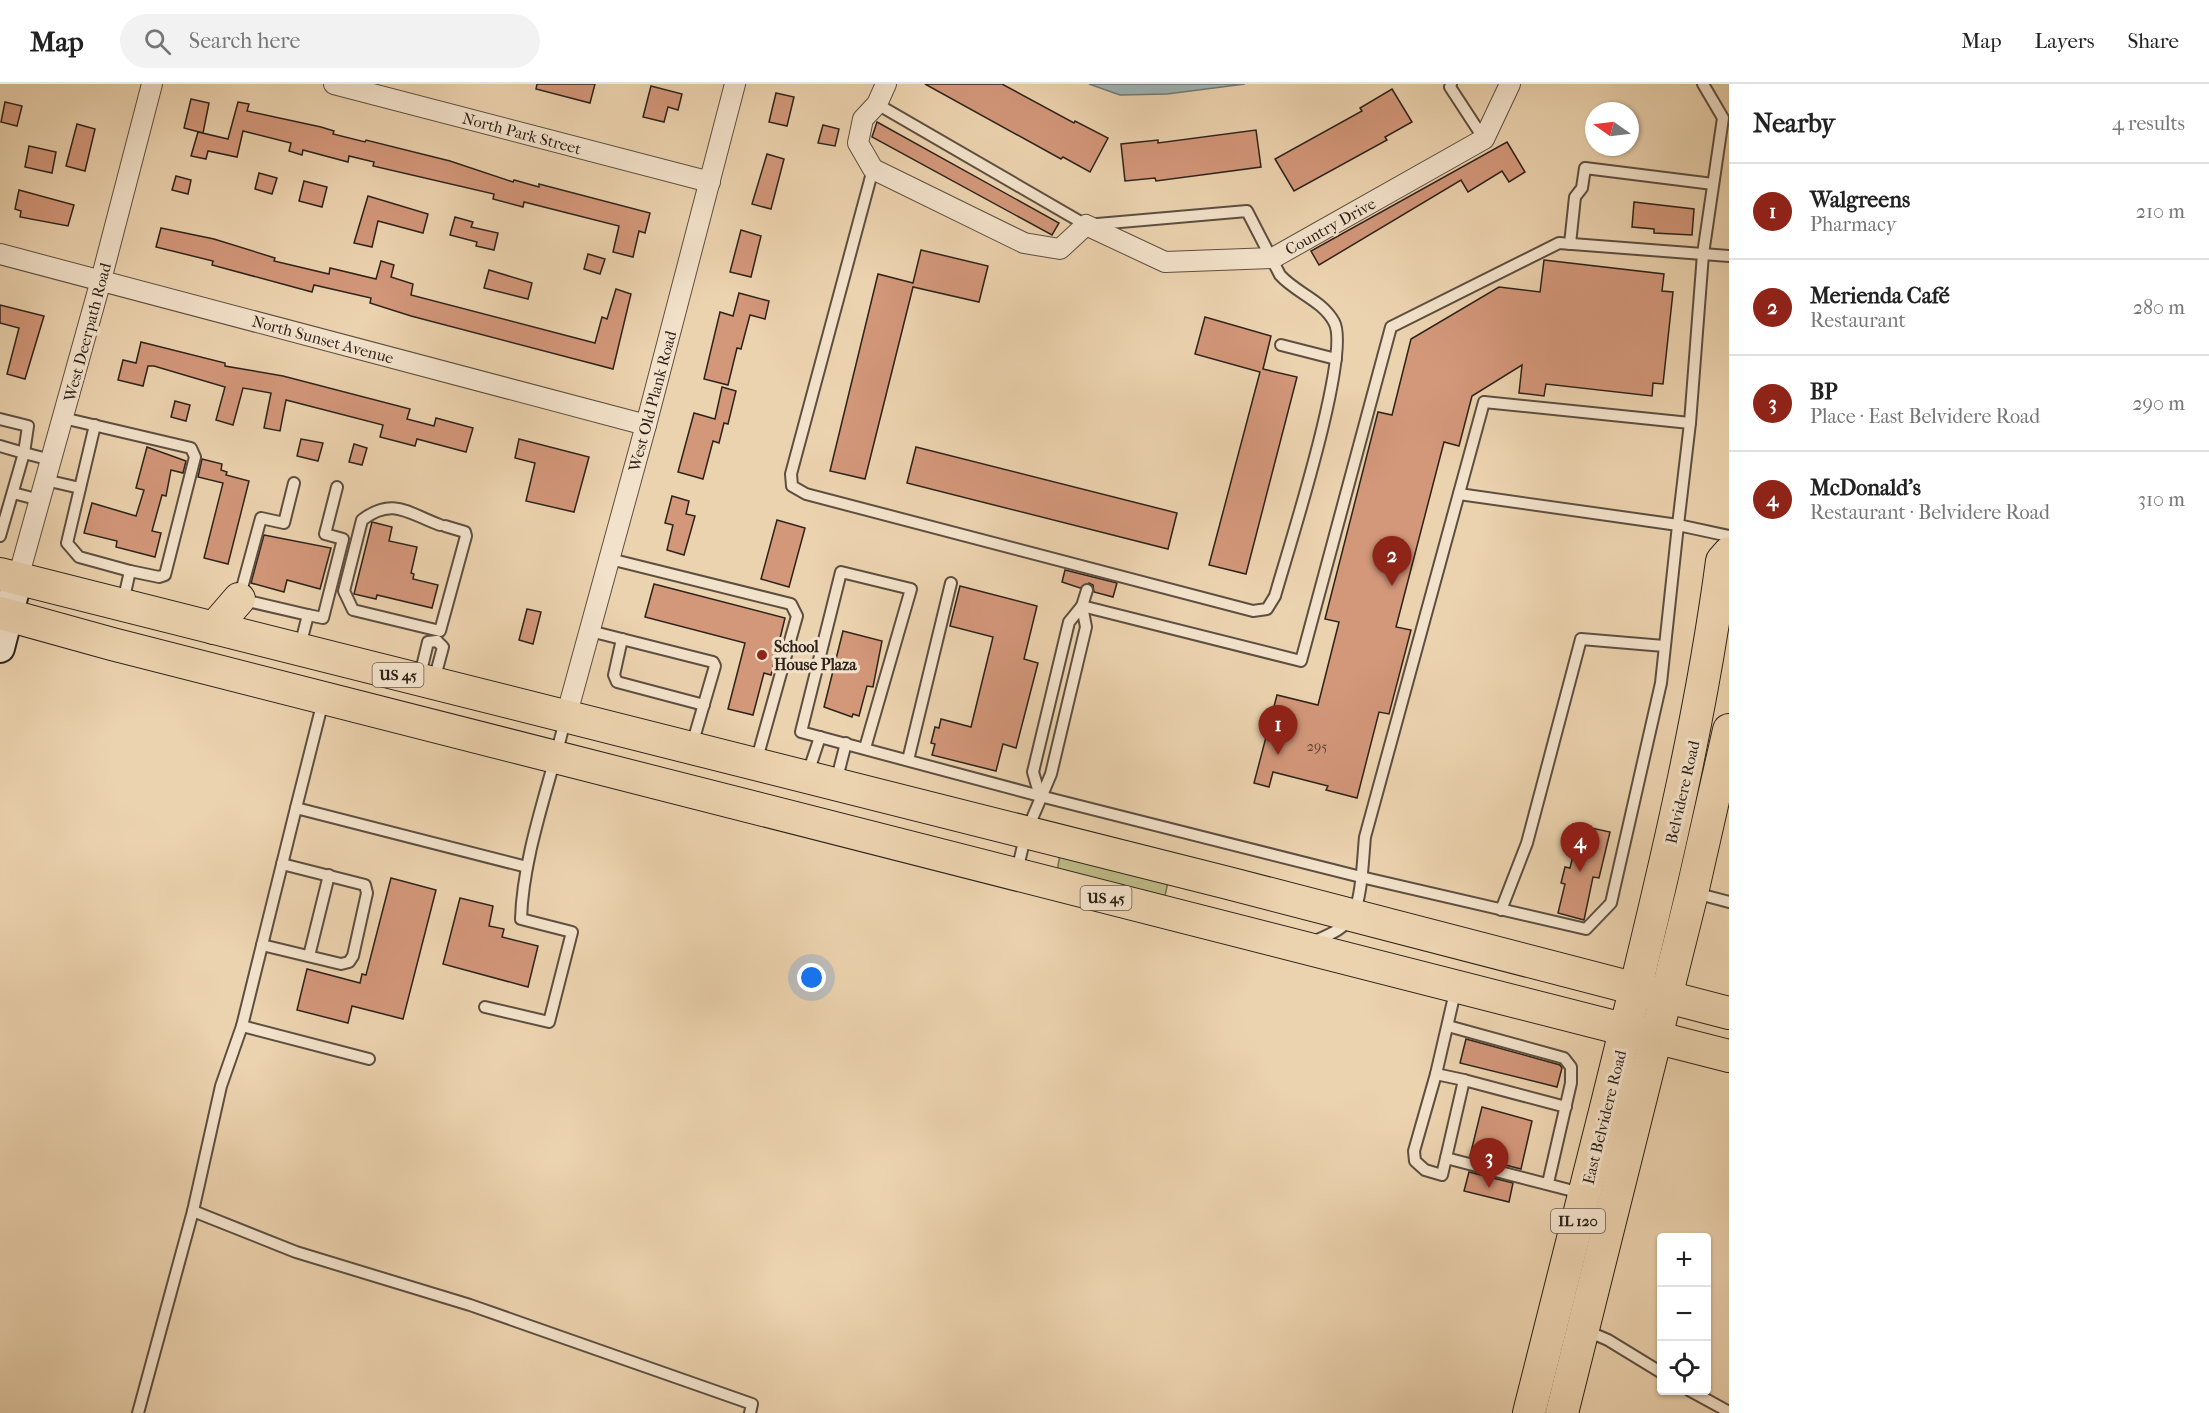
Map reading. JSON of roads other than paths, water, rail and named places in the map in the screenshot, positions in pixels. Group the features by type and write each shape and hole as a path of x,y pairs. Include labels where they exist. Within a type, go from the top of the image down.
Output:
{"main road":[{"name":"Belvidere Road","path":"1626,1030 1693,743 1709,661 1722,561 1729,553"},
{"name":"US 45","path":"9,576 428,680 1729,1013"},
{"path":"214,628 239,599"},
{"path":"239,599 246,636"},
{"name":"US 45","path":"4,614 556,758 1729,1056"},
{"path":"289,689 299,649"},
{"name":"Belvidere Road","path":"1656,1037 1724,778 1729,730"},
{"name":"East Belvidere Road","path":"1529,1413 1626,1030"},
{"name":"East Belvidere Road","path":"1562,1413 1656,1037"}],"street":[{"name":"West Deerpath Road","path":"9,576 40,500 152,84"},
{"name":"North Park Street","path":"334,84 710,182"},
{"name":"West Old Plank Road","path":"566,717 646,425 735,84"},
{"path":"886,84 877,104 863,119 858,143 873,169 1024,243 1060,249 1086,225"},
{"path":"1484,139 1510,84"},
{"name":"Country Drive","path":"1086,225 1165,262 1273,258 1484,139"},
{"name":"North Sunset Avenue","path":"0,254 646,425"},
{"path":"0,648 9,576"}],"lane":[{"path":"1451,84 1450,87 1484,139"},
{"path":"865,748 911,589 841,572 801,732 1040,796 1361,877 1586,929 1611,903 1661,683 1690,423 1703,254 1723,118 1703,84"},
{"path":"873,169 791,474 792,486 806,494 1091,572 1253,611 1267,609 1275,596 1317,445 1336,359 1339,338 1336,324 1325,309 1288,284 1280,275 1247,211 1086,225 877,104"},
{"path":"1570,244 1575,197 1582,188 1585,168 1713,184"},
{"path":"1082,606 1301,661 1391,327 1558,243 1729,256"},
{"path":"1281,345 1336,359"},
{"path":"1302,948 1341,928 1353,916 1361,877 1365,837 1484,402 1690,423"},
{"path":"63,418 95,425 191,448 195,457 165,575 159,577 130,571 79,557 67,543 95,425"},
{"path":"0,419 28,426 24,453 12,477 1,529"},
{"path":"0,446 51,460"},
{"path":"45,480 80,488"},
{"path":"294,483 284,523 261,518 239,599 322,618 343,538 325,534 337,487"},
{"path":"1459,494 1678,525 1729,536"},
{"path":"8,498 40,500"},
{"path":"428,680 436,673 443,646 438,636 466,536 465,532 442,526 407,510 390,506 369,515 362,520 344,591 353,610 438,636"},
{"path":"610,559 791,604 797,616 755,765"},
{"path":"122,605 130,571"},
{"path":"908,760 951,583"},
{"path":"1040,796 1033,772 1069,622 1082,606 1087,590"},
{"path":"1016,874 1026,832 1051,774 1086,627 1082,606"},
{"path":"299,649 308,615"},
{"path":"590,631 713,662 715,666 691,749"},
{"path":"622,639 614,675 617,682 704,705"},
{"path":"1501,910 1527,843 1581,639 1665,646"},
{"path":"1052,690 1070,694"},
{"path":"138,1413 193,1211 221,1086 242,1026 324,698"},
{"path":"485,1007 549,1022 572,932 521,919 527,867 566,717"},
{"path":"820,737 821,781"},
{"path":"821,781 846,743"},
{"path":"296,808 527,867"},
{"path":"262,945 341,963 349,962 352,956 367,893 364,885 282,864"},
{"path":"309,956 329,875"},
{"path":"1692,893 1729,902"},
{"path":"1456,987 1436,1074 1414,1151 1415,1161 1425,1170 1442,1175 1464,1080"},
{"path":"242,1026 369,1059"},
{"path":"1448,1026 1564,1058 1571,1067 1566,1107 1548,1183"},
{"path":"1436,1074 1566,1107"},
{"path":"1446,1158 1585,1194"},
{"path":"193,1211 296,1252 470,1305 752,1404 750,1413"},
{"path":"1584,1329 1608,1340 1657,1370"},
{"path":"1698,1395 1729,1412"}],"water":[{"path":"1089,84 1245,84 1167,94 1120,95"}],"place":[{"name":"Merienda Café","path":"1392,586"},
{"name":"School House Plaza","path":"762,655"},
{"name":"Walgreens","path":"1278,755"},
{"name":"McDonald's","path":"1580,872"},
{"name":"BP","path":"1489,1188"}]}
